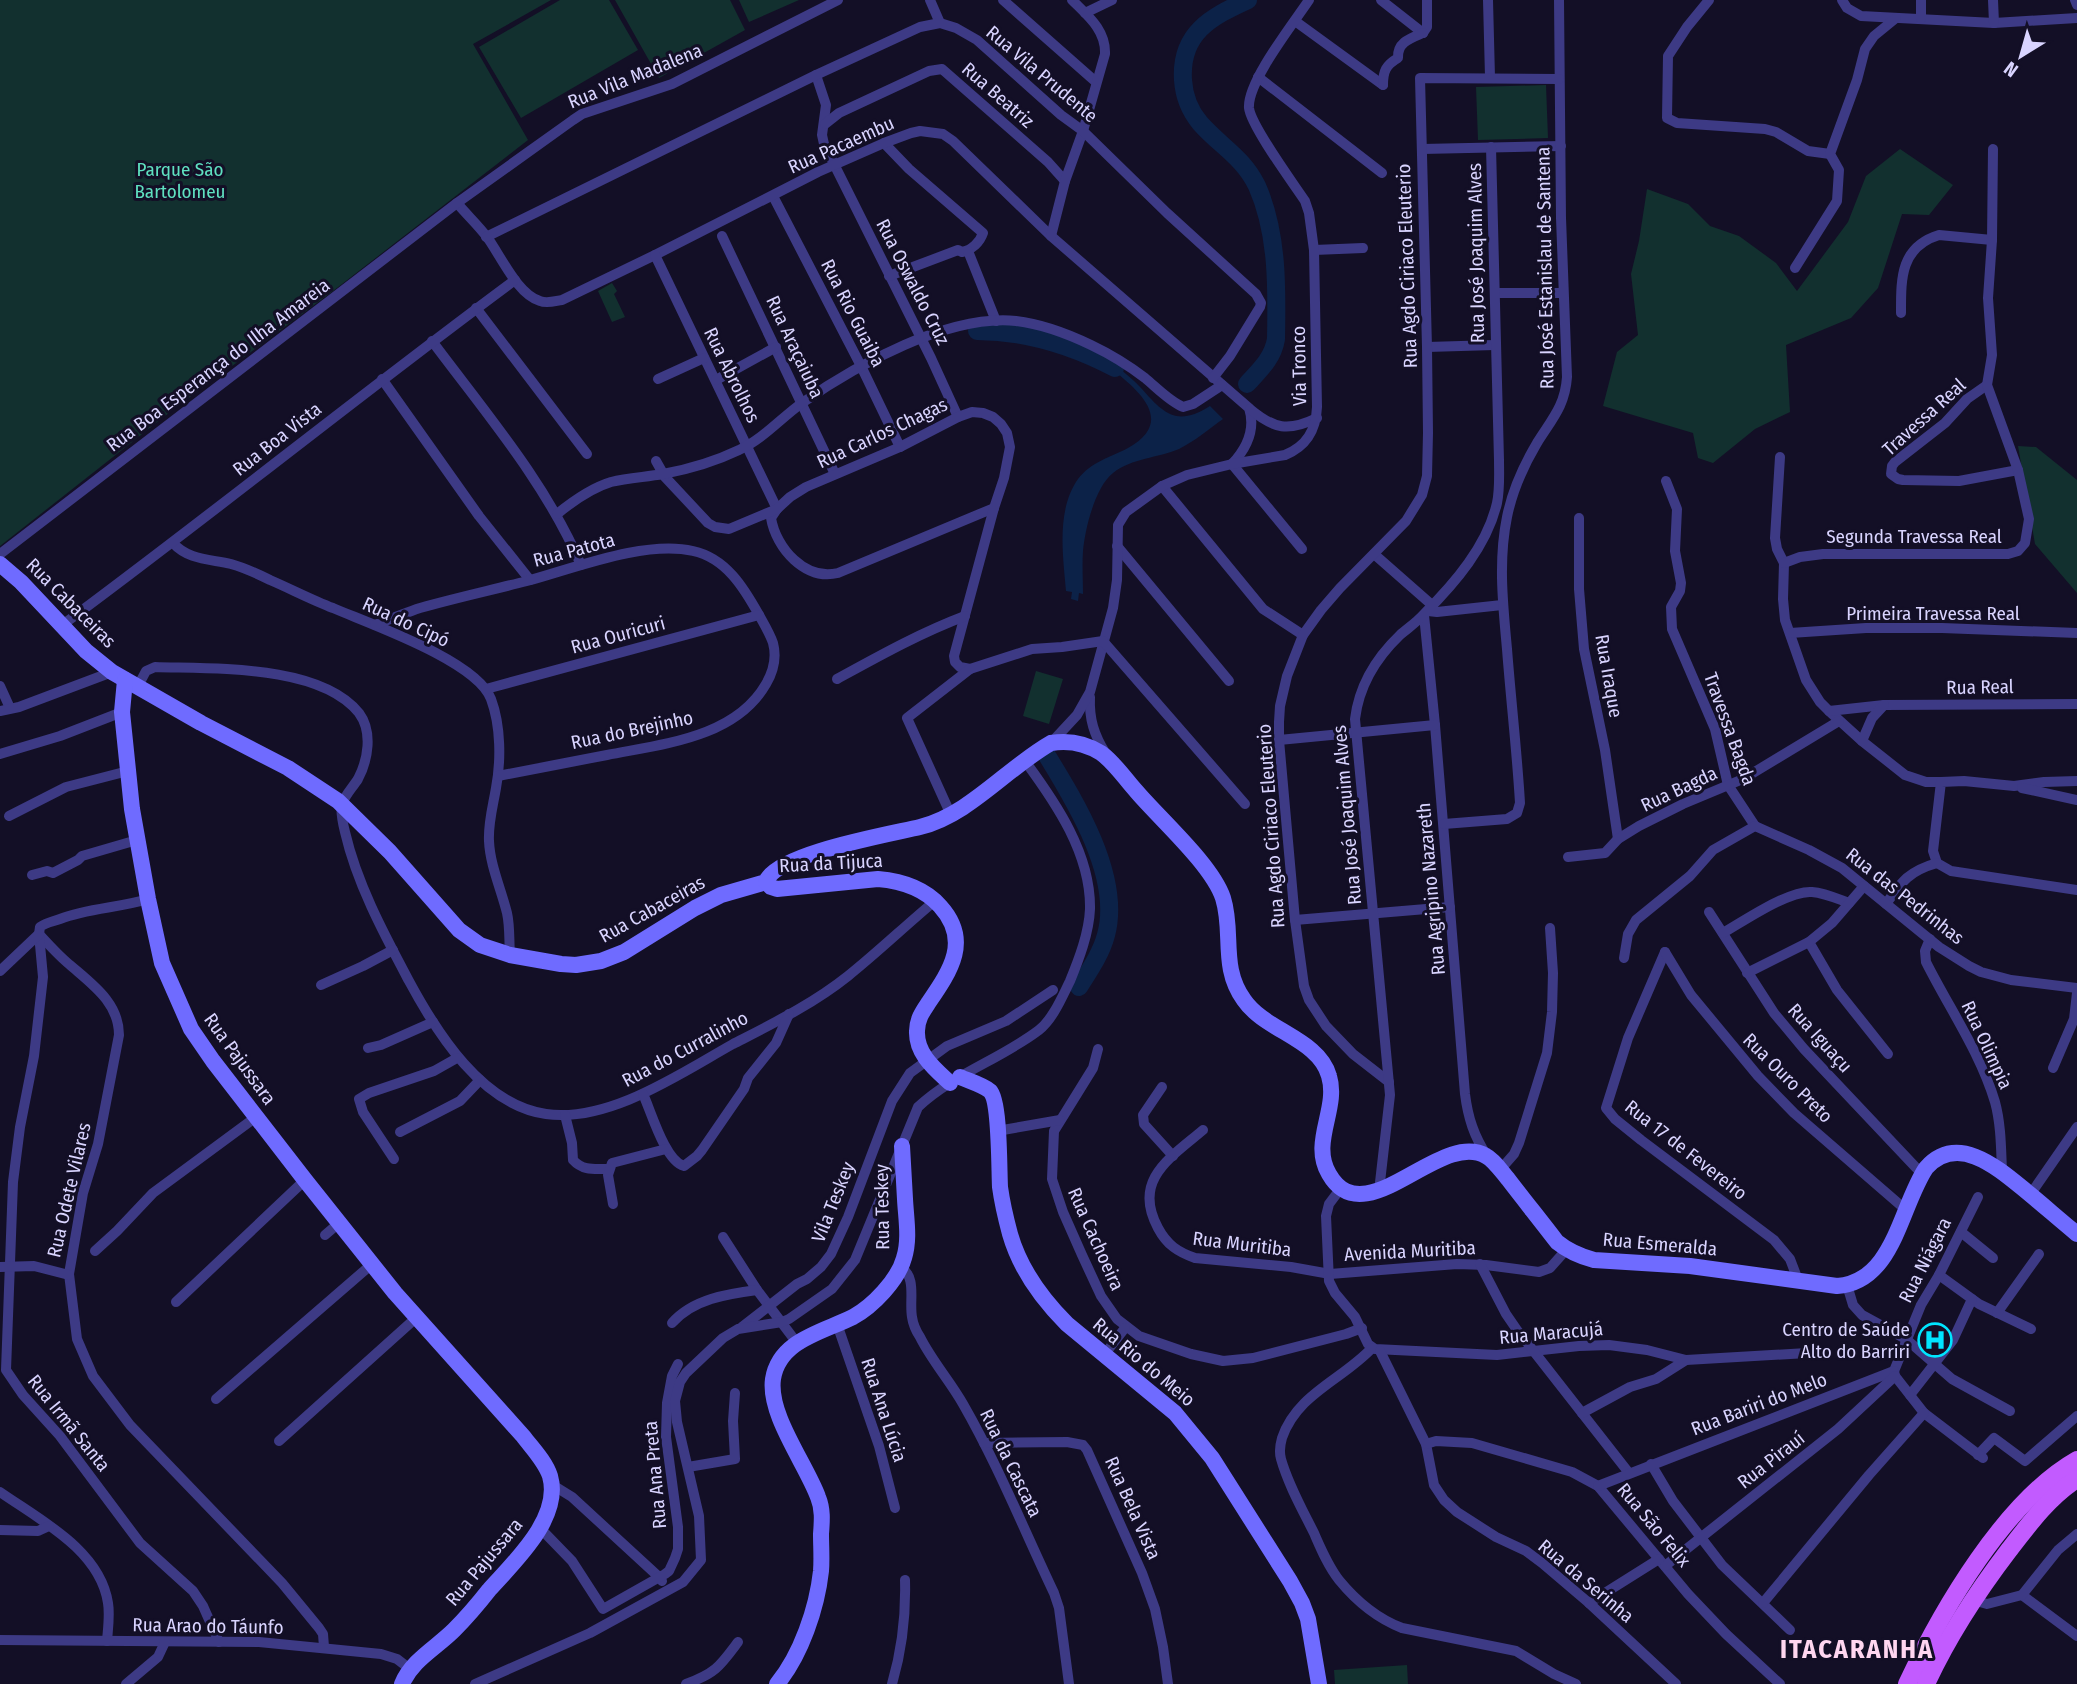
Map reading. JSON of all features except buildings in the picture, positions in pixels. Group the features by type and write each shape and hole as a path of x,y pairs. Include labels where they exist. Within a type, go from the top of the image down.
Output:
{"main road":[{"name":"Rua Cabaceiras","path":"0,564 21,582 86,651 125,679 201,723 288,768 342,804 390,852 459,930 480,945 510,955 561,964 576,965 601,961 624,951 714,898 766,883 768,876 774,871 832,847 919,827 951,815 1051,743"},
{"name":"Rua Pajussara","path":"125,679 122,712 137,840 162,962 183,1013 201,1045 253,1119 372,1264 539,1457 549,1473 549,1506 540,1528 454,1630 406,1677"},
{"path":"1051,743 1077,742 1109,760 1198,859 1218,886 1226,909 1229,967 1237,990 1254,1012 1315,1054 1325,1065 1332,1088 1321,1151 1329,1175 1341,1188 1354,1193 1379,1191 1446,1157 1461,1152 1474,1152 1487,1156 1566,1250"},
{"name":"Rua da Tijuca","path":"766,883 777,889 890,880 916,887 936,900"},
{"path":"936,900 953,922 956,948 950,969 918,1020 917,1039 927,1061 955,1080"},
{"name":"Rua Rio do Meio","path":"955,1080 990,1091 998,1130 1000,1188 1011,1236 1029,1277 1054,1311 1175,1413 1212,1458 1300,1600 1308,1619 1319,1684"},
{"name":"Rua Teskey","path":"901,1267 907,1234 902,1146"},
{"path":"1906,1210 1922,1174 1932,1162 1952,1153 1987,1161 2077,1234"},
{"name":"Rua Esmeralda","path":"1566,1250 1594,1260 1690,1266 1826,1285 1847,1285 1870,1274 1884,1255 1906,1210"},
{"path":"777,1684 796,1654 818,1589 822,1508 787,1433 772,1392 775,1369 787,1351 797,1343 855,1316 865,1308 883,1291 901,1267"},
{"path":"1907,1684 1951,1602 2007,1522 2047,1480 2077,1460"},
{"path":"1926,1684 1947,1642 1973,1600 2023,1531 2057,1494 2077,1479"}],"street":[{"name":"Rua Vila Madalena","path":"457,203 582,114 672,84 838,0"},
{"path":"486,236 816,75 920,27 940,23 930,0"},
{"path":"1003,0 1096,82"},
{"path":"1051,236 1106,43 1103,34 1072,0"},
{"path":"1085,13 1112,0"},
{"name":"Via Tronco","path":"1051,743 1077,715 1090,692 1116,595 1118,526 1125,512 1163,486 1187,475 1285,454 1296,450 1312,433 1317,418 1314,250 1309,213 1305,201 1256,126 1250,112 1249,99 1258,77 1309,0"},
{"path":"1381,0 1423,33"},
{"path":"1295,21 1383,85 1383,74 1388,65 1398,58 1400,46 1423,33 1427,27 1427,0"},
{"path":"1488,0 1490,77 1559,79"},
{"name":"Rua José Estanislau de Santena","path":"1444,824 1507,819 1517,813 1520,803 1502,605 1502,550 1513,494 1536,446 1561,407 1566,394 1559,0"},
{"path":"1559,14 1568,0"},
{"path":"1709,0 1668,56 1667,118 1677,123 1765,129 1776,132 1808,150 1830,153"},
{"path":"1842,0 1847,8 1861,16 1994,23 2077,18"},
{"path":"1921,0 1921,19"},
{"path":"1993,0 1994,23"},
{"path":"2075,0 2077,5"},
{"path":"1795,268 1837,201 1839,170 1830,153 1857,80 1865,49 1874,36 1896,18"},
{"name":"Rua Vila Prudente","path":"940,23 956,28 977,40 1061,115 1083,131 1260,299 1260,307 1217,382"},
{"name":"Rua Beatriz","path":"824,125 847,109 929,71 942,69 1048,162 1065,181"},
{"path":"816,75 826,105 822,135 835,164"},
{"path":"1258,77 1382,173"},
{"name":"Rua Agdo Ciriaco Eleuterio","path":"1389,1082 1346,1047 1317,1014 1304,986 1295,920 1279,740 1280,706 1289,669 1303,635 1321,610 1406,521 1422,495 1428,458 1420,78 1490,77"},
{"name":"Rua Pacaembu","path":"457,203 486,236 515,280 531,296 540,301 553,302 655,255 835,164 911,133 943,134 1051,236 1266,422 1284,428 1317,418"},
{"path":"884,143 909,169 983,233 968,251 958,250 889,276"},
{"path":"1422,149 1562,146"},
{"name":"Rua José Joaquim Alves","path":"1379,1191 1389,1113 1389,1082 1355,732 1356,706 1367,678 1393,642 1428,610 1468,564 1484,539 1498,499 1491,147"},
{"name":"Segunda Travessa Real","path":"1784,563 1800,556 1823,554 2008,554 2018,551 2025,543 2029,519 2018,470 1987,385 1992,355 1988,298 1993,149"},
{"name":"Rua Oswaldo Cruz","path":"835,164 922,338 958,417"},
{"name":"Rua Rio Guaiba","path":"773,196 900,447"},
{"name":"Rua Boa Esperança do Ilha Amareia","path":"0,554 457,203"},
{"path":"1901,313 1906,261 1916,248 1939,235 1992,240"},
{"name":"Rua Araçaiuba","path":"722,236 835,474"},
{"path":"1314,250 1363,248"},
{"path":"968,251 996,321"},
{"name":"Rua Abrolhos","path":"655,255 777,509"},
{"name":"Rua Boa Vista","path":"61,626 515,280"},
{"path":"1495,293 1563,293"},
{"path":"476,308 587,454"},
{"path":"557,514 575,499 610,483 714,462 747,447 802,403 861,366 922,338 970,323 996,321 1034,324 1062,333 1092,345 1127,365 1174,403 1183,407 1193,404 1217,382"},
{"path":"432,341 557,514 581,565"},
{"path":"1427,347 1495,345"},
{"path":"716,380 776,347"},
{"path":"659,379 704,358"},
{"path":"382,379 479,516 530,580"},
{"name":"Travessa Real","path":"1987,385 1967,399 1945,423 1895,462 1891,474 1903,480 1949,481 2018,470"},
{"path":"1249,408 1252,418 1250,436 1232,464 1302,549"},
{"name":"Rua Carlos Chagas","path":"656,461 663,474 708,523 729,529 777,509 790,497 835,474 900,447 958,417 972,412 993,417 1007,433 1010,447 1004,478 993,509 954,656 960,667 970,669"},
{"path":"1780,457 1775,538 1777,550 1784,563 1783,609 1812,692 1839,721 1905,775 1926,782 2014,786 2077,800"},
{"name":"Travessa Bagda","path":"1665,481 1677,509 1675,551 1681,583 1680,591 1671,607 1672,629 1715,729 1728,785 1755,826"},
{"path":"1163,486 1263,610 1303,635"},
{"path":"777,509 771,517 772,527 787,551 811,572 829,576 993,509"},
{"name":"Rua Iraque","path":"1579,518 1579,589 1584,649 1605,750 1618,839"},
{"name":"Rua do Cipó","path":"173,543 189,555 249,571 418,643 439,654 486,689"},
{"path":"1117,547 1228,681"},
{"name":"Rua Patota","path":"375,625 419,609 581,565 653,550 674,549 710,556 723,565 745,591 759,615"},
{"path":"1374,554 1428,610 1437,612 1502,605"},
{"name":"Rua Agripino Nazareth","path":"1428,610 1468,1117 1472,1131 1487,1156"},
{"name":"Rua Ouricuri","path":"486,689 759,615"},
{"name":"Rua do Brejinho","path":"498,776 665,743 704,733 725,723 755,700 772,674 775,660 773,644 759,615"},
{"path":"837,679 931,629 965,616"},
{"name":"Primeira Travessa Real","path":"1790,633 1866,628 1942,628 2077,633"},
{"path":"951,815 908,718 970,669 1032,649 1103,641 1245,804"},
{"path":"0,686 5,709 62,692 125,679 155,667 263,671 289,676 330,692 348,703 360,715 367,729 366,759 359,777 342,804"},
{"path":"486,689 491,699 498,738 498,776 489,844 508,917 510,955"},
{"path":"1090,692 1089,714 1109,760"},
{"name":"Rua Real","path":"1829,711 1884,705 2077,704"},
{"path":"1862,741 1872,718 1884,705"},
{"path":"0,754 60,736 122,712"},
{"name":"Rua Bagda","path":"1568,857 1605,853 1618,839 1639,826 1763,768 1839,721"},
{"path":"1279,740 1436,725"},
{"path":"738,1329 782,1322 814,1304 832,1289 855,1260 918,1107 934,1092 989,1062 1041,1028 1061,999 1086,935 1090,910 1088,885 1083,863 1071,834 1026,761"},
{"path":"9,816 66,787 128,771"},
{"path":"2014,786 2077,781"},
{"path":"1946,782 1933,851 1937,863 1959,873 2077,890"},
{"name":"Rua do Curralinho","path":"342,804 345,835 358,872 393,950 433,1022 457,1058 480,1080 511,1101 545,1114 588,1112 643,1094 666,1083 789,1014 846,978 936,900"},
{"path":"1624,958 1628,934 1636,920 1690,876 1713,850 1755,826"},
{"name":"Rua das Pedrinhas","path":"1755,826 1826,858 1930,939 1981,972 2027,983 2077,988"},
{"path":"32,875 47,871 53,873 82,856 137,840"},
{"path":"1886,904 1897,886 1913,872 1937,863"},
{"path":"1747,973 1809,942 1832,923 1864,886"},
{"path":"1723,933 1799,893 1819,893 1849,904"},
{"path":"0,971 38,934 40,927 46,922 77,912 148,900"},
{"path":"1295,920 1450,907"},
{"name":"Rua Iguaçu","path":"1709,912 1774,1013 1804,1049 1922,1174"},
{"path":"1500,1170 1519,1143 1547,1053 1553,973 1550,928"},
{"name":"Rua Irmã Santa","path":"38,934 43,977 34,1056 20,1127 5,1268 3,1337 6,1370 35,1410 60,1436 140,1543 193,1591 219,1642"},
{"name":"Rua Odete Vilares","path":"38,934 58,955 94,984 116,1014 119,1024 98,1144 83,1193 69,1275 77,1339 97,1382 130,1425 282,1583 319,1628 324,1647"},
{"name":"Rua Olimpia","path":"1930,939 1925,951 1926,962 1984,1070 1996,1104 2001,1136 2002,1171"},
{"path":"1809,942 1837,990 1888,1054"},
{"path":"321,985 393,950"},
{"name":"Rua Ouro Preto","path":"1665,951 1698,1005 1758,1076 1794,1113 1906,1210"},
{"name":"Rua 17 de Fevereiro","path":"1665,951 1628,1038 1606,1108 1615,1119 1774,1240 1790,1259 1798,1280"},
{"name":"Vila Teskey","path":"666,1590 683,1582 701,1560 699,1516 677,1422 675,1401 680,1382 723,1338 770,1307 821,1267 831,1254 892,1101 910,1073 947,1046 1017,1015 1053,990"},
{"path":"2053,1068 2074,1019 2077,993"},
{"path":"643,1094 666,1149 679,1165 684,1166 697,1156 744,1089 748,1078 776,1043 789,1014"},
{"path":"368,1048 433,1022"},
{"name":"Rua Cachoeira","path":"1098,1049 1093,1068 1054,1131 1052,1180 1101,1296 1125,1328 1152,1341 1223,1361 1253,1359 1362,1328"},
{"path":"394,1159 363,1112 359,1099 433,1071 457,1058"},
{"path":"400,1132 460,1101 480,1080"},
{"path":"1162,1087 1142,1120 1173,1156"},
{"path":"565,1115 573,1160 587,1169 608,1169"},
{"name":"Rua Pajussara","path":"95,1251 153,1193 253,1119"},
{"path":"998,1130 1060,1120"},
{"path":"2030,1195 2077,1127"},
{"name":"Rua Muritiba","path":"1203,1130 1173,1156 1150,1187 1150,1209 1155,1223 1170,1246 1181,1254 1195,1258 1330,1273"},
{"path":"612,1204 608,1169 612,1163 615,1160 666,1149"},
{"path":"176,1302 304,1180"},
{"name":"Rua da Serinha","path":"1341,1188 1329,1204 1326,1216 1331,1287 1355,1317 1368,1344 1376,1349 1426,1444 1434,1485 1444,1500 1476,1524 1526,1551 1589,1603 1676,1684"},
{"name":"Rua Niágara","path":"1906,1339 1921,1304 1939,1275 1978,1197"},
{"path":"325,1235 339,1223"},
{"path":"1961,1232 1993,1258"},
{"path":"723,1237 757,1290 797,1343"},
{"name":"Avenida Muritiba","path":"1330,1273 1457,1264 1539,1272 1550,1268 1566,1250"},
{"path":"1997,1313 2039,1254"},
{"path":"216,1399 372,1264"},
{"path":"1480,1265 1506,1314 1629,1473"},
{"path":"5,1268 34,1266 69,1275"},
{"name":"Rua da Cascata","path":"901,1267 910,1279 912,1317 916,1331 962,1402 984,1443 1059,1608 1069,1684"},
{"path":"1939,1275 1972,1299 2031,1329"},
{"path":"1847,1285 1853,1305 1861,1315 1906,1339 1952,1378 2010,1411"},
{"path":"673,1323 680,1314 717,1297 757,1290"},
{"path":"1910,1395 1958,1332 1972,1299"},
{"path":"279,1441 417,1317"},
{"name":"Rua Ana Lúcia","path":"837,1324 879,1446 895,1508"},
{"path":"1104,1355 1125,1328"},
{"name":"Rua Pirauí","path":"1589,1603 1702,1537 1838,1430 1895,1374 1906,1339"},
{"name":"Rua Maracujá","path":"1376,1349 1482,1355 1609,1345 1647,1350 1686,1360 1807,1353"},
{"path":"1376,1349 1308,1398 1287,1428 1280,1448 1281,1459 1292,1486 1332,1571 1368,1610 1392,1624 1516,1651 1576,1684"},
{"path":"1582,1413 1630,1387 1657,1379 1686,1360"},
{"name":"Rua Ana Preta","path":"540,1528 572,1561 603,1609 669,1571 678,1549 678,1527 666,1437 667,1403 672,1376 678,1364"},
{"path":"1895,1374 1924,1413 1980,1456 1994,1438 2025,1461 2077,1416"},
{"name":"Rua Bariri do Melo","path":"1598,1486 1895,1374"},
{"path":"688,1468 735,1459 734,1393"},
{"path":"1763,1603 1924,1413"},
{"name":"Rua São Felix","path":"1426,1444 1436,1441 1472,1443 1572,1472 1598,1486 1688,1594 1780,1684"},
{"name":"Rua Bela Vista","path":"984,1443 1075,1442 1087,1450 1142,1573 1155,1609 1168,1684"},
{"path":"1651,1464 1673,1501 1722,1565 1790,1630"},
{"path":"475,1684 577,1641 666,1590 659,1577 578,1502 551,1484"},
{"path":"0,1492 49,1526 78,1549 91,1564 102,1584 108,1604 107,1641"},
{"path":"0,1530 38,1531 49,1526"},
{"path":"1973,1600 1987,1604 2022,1595 2058,1550 2077,1534"},
{"path":"892,1684 902,1643 905,1580"},
{"path":"2022,1595 2077,1636"},
{"name":"Rua Arao do Táunfo","path":"0,1640 259,1642 324,1647 397,1659 406,1677"},
{"path":"126,1684 158,1657 165,1642"},
{"path":"686,1684 715,1670 726,1660 738,1642"}],"green space":[{"name":"Parque São Bartolomeu","path":"0,0 551,0 473,44 528,140 333,291 174,409 0,546"},
{"path":"560,0 609,0 638,50 521,118 479,47"},
{"path":"615,0 730,0 745,30 659,78"},
{"path":"739,0 799,0 749,22"},
{"path":"1546,85 1548,138 1478,140 1476,87"},
{"path":"1900,149 1953,185 1929,215 1902,214 1878,288 1851,318 1786,345 1790,412 1755,429 1713,463 1698,458 1693,433 1603,406 1617,352 1638,335 1631,274 1647,189 1688,204 1710,226 1739,236 1776,263 1797,291 1848,222 1866,176"},
{"path":"612,283 625,317 612,322 598,291"},
{"path":"2018,446 2036,447 2077,480 2077,593 2035,544"},
{"path":"1036,671 1063,679 1049,724 1023,716"},
{"path":"1407,1665 1408,1684 1335,1684 1334,1670"}],"water":[{"path":"1116,366 1157,405 1172,415 1189,416 1210,406 1223,419 1179,449 1128,464 1107,479 1096,498 1086,531 1083,594 1079,593 1078,601 1071,599 1072,592 1066,591 1064,563 1064,519 1071,491 1089,468 1142,438 1149,428 1151,418 1143,398 1113,370"}],"waterway":[{"path":"1247,384 1269,358 1276,339 1273,242 1264,204 1251,176 1238,159 1196,118 1190,108 1183,80 1183,64 1192,39 1200,29 1210,20 1248,0"},
{"path":"977,331 1048,341 1115,368"},
{"path":"1046,754 1093,840 1107,889 1109,912 1106,935 1098,956 1079,987"}],"place":[{"name":"Centro de Saúde Alto do Barriri","path":"1935,1340"}],"district":[{"name":"ITACARANHA","path":"1857,1649"}]}
